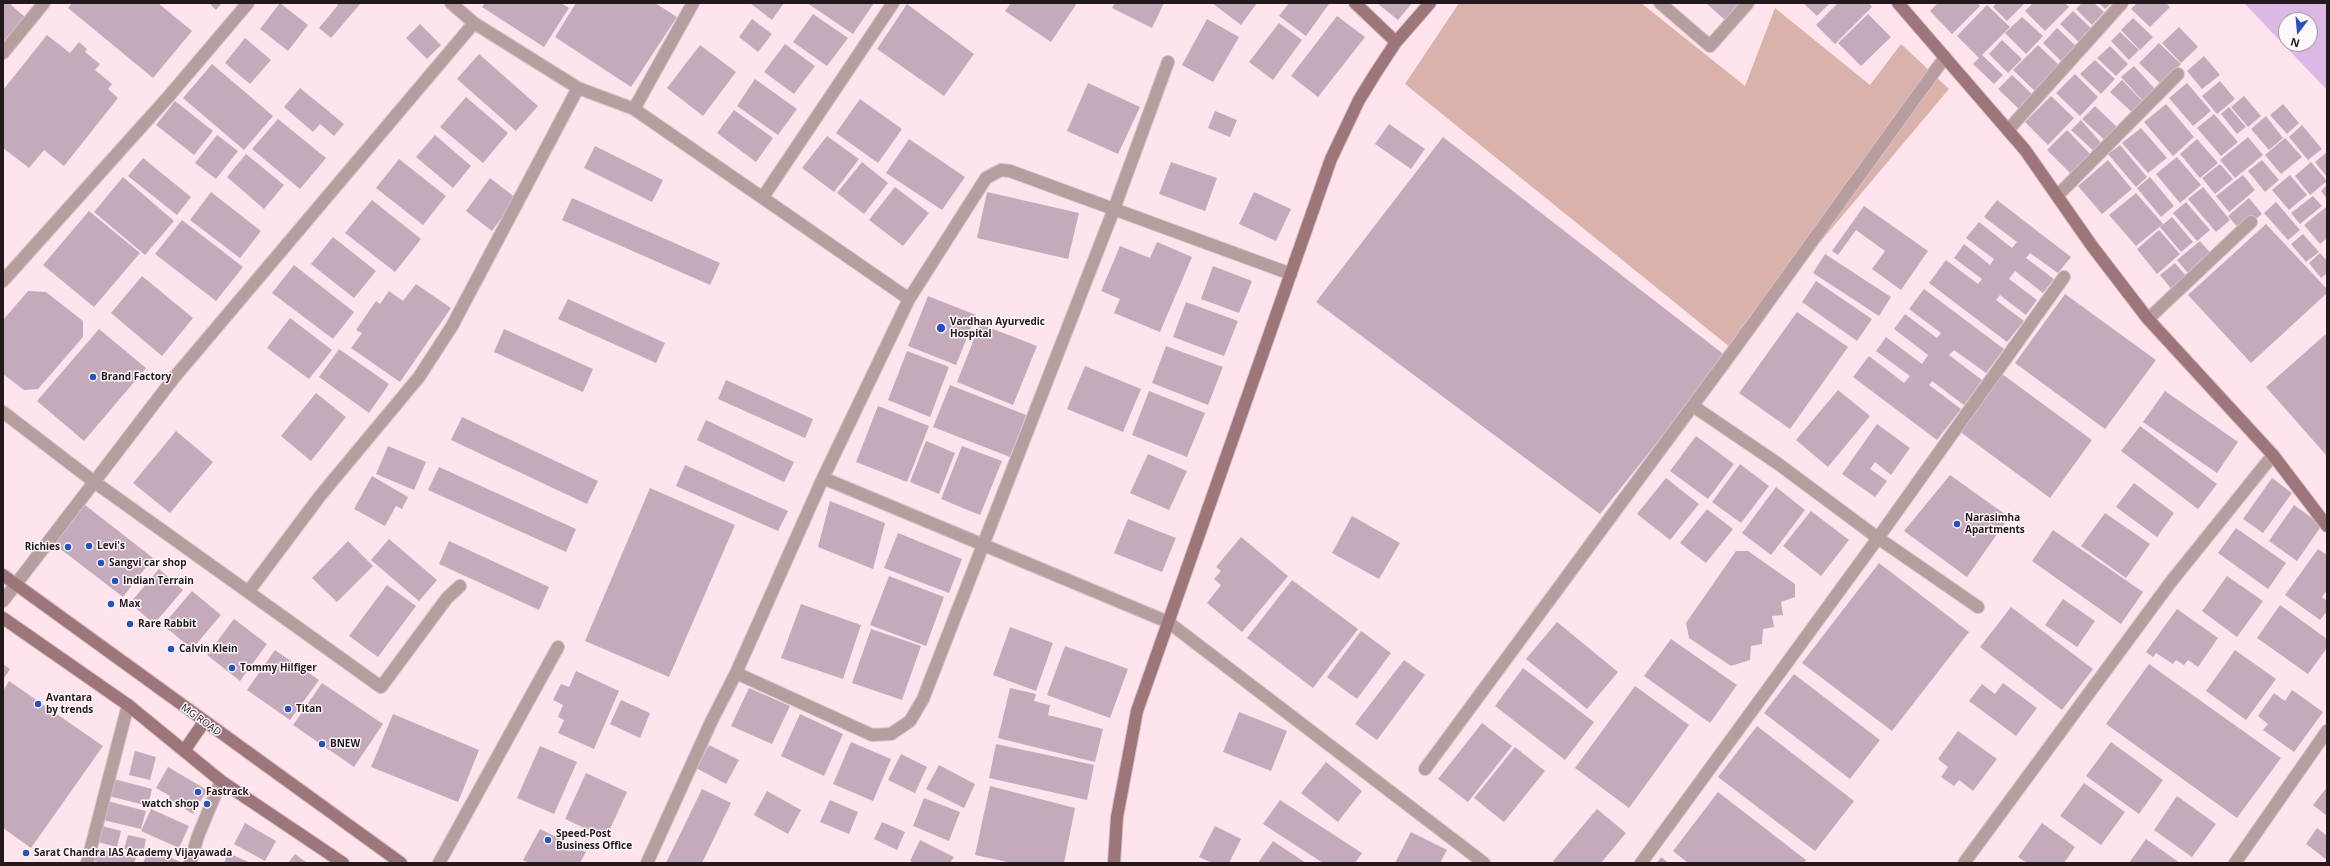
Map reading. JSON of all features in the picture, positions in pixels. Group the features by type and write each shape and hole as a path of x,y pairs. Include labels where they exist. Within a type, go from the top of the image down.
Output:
{"street":[{"path":"3,53 44,3"},
{"path":"3,281 169,96 248,3"},
{"path":"451,3 474,23 578,88 634,108 909,299"},
{"path":"634,108 693,3"},
{"path":"763,197 893,3"},
{"path":"1354,3 1396,42"},
{"path":"1114,863 1117,817 1137,711 1331,159 1359,100 1396,42 1430,3"},
{"path":"1660,3 1710,46 1748,3"},
{"path":"1898,3 2008,130 2058,195 2092,246 2148,319 2272,455 2327,526"},
{"path":"2008,130 2122,3"},
{"path":"3,601 93,481 173,379 474,23"},
{"path":"1425,769 1693,406 1945,58"},
{"path":"736,673 872,735 891,734 910,721 923,699 982,544 1114,209 1168,62"},
{"path":"2058,195 2178,74"},
{"path":"248,592 320,496 419,377 452,326 578,88"},
{"path":"647,863 711,722 736,673 823,478 909,299 986,178 992,173 1000,170 1010,171 1291,274"},
{"path":"2148,319 2251,222"},
{"path":"1641,863 1878,538 2064,277"},
{"path":"1693,406 1777,463 1878,538 1978,607"},
{"path":"3,412 93,481 381,687 447,598 460,586"},
{"path":"1964,863 2170,583 2272,455"},
{"path":"823,478 1168,622 1484,863"},
{"name":"MG ROAD","path":"3,575 204,722 401,863"},
{"path":"3,618 128,705 221,781 343,863"},
{"path":"439,863 558,647"},
{"path":"87,863 128,705"},
{"path":"184,751 204,722"},
{"path":"2235,863 2327,731"},
{"path":"190,863 198,836 221,781"}],"shaded area":[{"path":"1459,3 1641,3 1745,86 1775,8 1870,85 1901,44 1949,89 1731,348 1405,84"},
{"path":"2244,3 2327,3 2327,90 2291,52 2318,52 2318,12 2278,12 2278,39"}],"building":[{"path":"3,3 11,3 10,4 25,17 3,43"},
{"path":"72,3 158,3 192,31 153,78 68,8"},
{"path":"209,3 222,3 216,10"},
{"path":"280,3 308,25 288,51 260,29"},
{"path":"336,3 361,3 331,38 319,28 338,5"},
{"path":"485,3 561,3 569,8 544,47 482,7"},
{"path":"576,3 655,3 677,17 631,87 555,37"},
{"path":"750,3 784,3 772,20"},
{"path":"807,3 874,3 853,34"},
{"path":"1011,3 1077,3 1051,42 1005,11"},
{"path":"1115,3 1164,3 1152,28 1112,8"},
{"path":"1212,3 1257,3 1241,25"},
{"path":"1289,3 1329,4 1306,36 1279,16"},
{"path":"1377,3 1412,3 1398,20"},
{"path":"1706,3 1740,3 1725,20"},
{"path":"1803,3 1830,3 1817,16"},
{"path":"1838,3 1869,3 1872,7 1835,44 1816,25"},
{"path":"1938,3 1977,3 1980,6 1952,34 1930,11"},
{"path":"1996,3 2025,3 2007,21 1993,7"},
{"path":"2033,3 2065,3 2069,7 2045,31 2025,11"},
{"path":"2082,3 2094,3 2104,12 2092,25 2076,9"},
{"path":"2099,3 2112,3 2105,9"},
{"path":"2137,3 2166,3 2170,7 2150,27 2131,9"},
{"path":"907,4 974,54 944,96 877,49"},
{"path":"1987,5 2010,27 1982,55 2003,75 1994,84 1973,64 1979,58 1957,36"},
{"path":"2073,11 2092,29 2079,42 2060,24"},
{"path":"813,14 848,38 827,66 793,42"},
{"path":"1868,14 1891,37 1861,66 1838,43"},
{"path":"1337,16 1365,37 1318,97 1291,76"},
{"path":"2022,17 2043,36 2026,54 2005,33"},
{"path":"2133,18 2153,37 2140,50 2121,30"},
{"path":"752,19 772,34 758,52 739,37"},
{"path":"1207,19 1239,37 1213,82 1182,65"},
{"path":"1279,23 1302,40 1273,80 1249,62"},
{"path":"420,24 441,45 427,59 406,38"},
{"path":"2179,27 2198,47 2181,63 2162,43"},
{"path":"2057,28 2077,47 2062,62 2043,43"},
{"path":"2120,32 2139,50 2129,60 2111,41"},
{"path":"47,35 70,53 79,42 87,49 85,52 100,64 95,70 112,84 108,89 118,98 64,166 44,150 29,168 3,148 3,90"},
{"path":"245,38 271,60 250,84 225,63"},
{"path":"2002,40 2022,59 2008,73 1989,54"},
{"path":"2159,43 2181,64 2161,84 2139,63"},
{"path":"785,44 815,66 794,94 764,72"},
{"path":"700,45 736,72 703,116 667,88"},
{"path":"2038,45 2062,68 2037,93 2013,70"},
{"path":"2110,46 2128,64 2116,76 2097,58"},
{"path":"479,54 538,106 516,131 457,79"},
{"path":"2204,56 2220,75 2202,89 2187,71"},
{"path":"2095,60 2115,79 2101,94 2080,74"},
{"path":"212,64 273,116 244,150 183,98"},
{"path":"2134,66 2156,90 2143,101 2121,77"},
{"path":"2075,74 2098,97 2080,116 2056,93"},
{"path":"2012,75 2034,96 2020,110 1998,89"},
{"path":"755,79 797,109 778,135 737,106"},
{"path":"2122,80 2144,103 2134,114 2110,92"},
{"path":"2220,81 2235,99 2217,114 2202,96"},
{"path":"1088,83 1140,107 1118,154 1067,131"},
{"path":"2187,83 2211,111 2193,126 2169,98"},
{"path":"300,88 344,124 334,136 320,124 313,132 284,107"},
{"path":"2051,96 2074,118 2048,145 2025,122"},
{"path":"2244,96 2261,116 2248,127 2231,107"},
{"path":"466,97 508,133 483,163 440,127"},
{"path":"860,99 902,129 878,163 836,133"},
{"path":"175,101 213,131 194,155 156,125"},
{"path":"2166,104 2194,137 2173,156 2144,122"},
{"path":"2283,104 2299,123 2287,134 2270,115"},
{"path":"2095,106 2119,129 2107,142 2082,119"},
{"path":"2229,107 2246,127 2237,134 2221,114"},
{"path":"734,110 773,138 756,162 717,133"},
{"path":"1215,111 1237,120 1230,137 1208,128"},
{"path":"2214,114 2238,142 2221,156 2197,128"},
{"path":"2266,116 2283,138 2269,150 2251,129"},
{"path":"278,119 326,158 300,189 252,149"},
{"path":"2081,120 2103,145 2096,153 2071,130"},
{"path":"1389,124 1425,149 1411,169 1375,144"},
{"path":"2302,125 2322,149 2308,160 2289,137"},
{"path":"2141,128 2167,158 2148,173 2122,143"},
{"path":"2067,130 2092,156 2073,176 2047,150"},
{"path":"217,135 238,151 216,179 195,163"},
{"path":"435,135 471,166 453,188 416,157"},
{"path":"827,136 859,159 834,192 802,168"},
{"path":"1443,137 1726,356 1600,514 1316,302"},
{"path":"2248,137 2263,155 2235,178 2220,160"},
{"path":"2285,138 2302,157 2281,174 2265,155"},
{"path":"909,139 965,177 942,210 886,173"},
{"path":"2197,139 2218,163 2200,178 2180,154"},
{"path":"2120,145 2147,177 2136,187 2108,154"},
{"path":"595,146 663,180 652,202 584,168"},
{"path":"2327,152 2327,177 2315,162"},
{"path":"246,154 284,185 264,209 227,177"},
{"path":"2177,157 2201,185 2180,203 2156,174"},
{"path":"143,158 191,197 177,215 128,176"},
{"path":"399,159 446,196 423,225 376,188"},
{"path":"2108,160 2132,189 2102,214 2078,186"},
{"path":"2262,160 2279,180 2265,192 2248,171"},
{"path":"862,162 888,183 864,214 837,193"},
{"path":"1171,162 1217,178 1205,211 1159,194"},
{"path":"2311,162 2327,181 2310,195 2295,176"},
{"path":"2220,164 2233,179 2215,194 2202,178"},
{"path":"2243,175 2255,190 2229,212 2216,196"},
{"path":"2290,175 2307,195 2289,210 2272,190"},
{"path":"123,177 174,221 145,255 94,212"},
{"path":"2150,177 2174,206 2161,217 2137,188"},
{"path":"490,178 516,198 492,231 466,211"},
{"path":"2327,185 2327,199 2321,191"},
{"path":"895,187 929,213 903,246 869,220"},
{"path":"2203,187 2230,220 2216,232 2188,199"},
{"path":"211,192 261,231 240,258 190,220"},
{"path":"987,192 1079,213 1068,259 977,238"},
{"path":"1254,192 1291,209 1276,241 1239,224"},
{"path":"2136,193 2163,224 2136,246 2109,215"},
{"path":"2313,196 2322,206 2300,224 2291,213"},
{"path":"572,198 720,263 710,285 562,220"},
{"path":"2249,198 2262,214 2241,231 2228,216"},
{"path":"372,200 421,239 395,272 345,233"},
{"path":"1997,200 2071,257 2058,273 2030,253 2026,258 2054,279 2043,293 2015,271 2009,279 2037,300 2026,315 2000,295 1996,300 2024,321 2007,342 1929,283 1946,260 1978,284 1982,279 1954,258 1964,244 1990,265 1994,259 1966,238 1979,222 2012,248 2017,242 1984,217"},
{"path":"2186,202 2210,230 2197,241 2173,213"},
{"path":"2276,202 2300,230 2288,240 2264,213"},
{"path":"1864,206 1928,251 1901,290 1872,269 1885,251 1856,230 1838,255 1832,251"},
{"path":"2326,207 2327,238 2320,244 2304,225"},
{"path":"89,211 140,253 94,307 43,265"},
{"path":"2172,217 2193,242 2181,252 2160,227"},
{"path":"182,220 243,267 216,301 155,254"},
{"path":"2266,224 2327,289 2327,293 2251,363 2188,295"},
{"path":"2159,230 2180,254 2157,274 2137,249"},
{"path":"2303,234 2319,252 2306,262 2291,244"},
{"path":"333,237 376,271 354,298 311,264"},
{"path":"2200,241 2215,258 2192,278 2177,260"},
{"path":"1157,242 1192,257 1160,332 1114,313 1120,299 1101,291 1120,246 1150,258"},
{"path":"2320,253 2327,261 2327,273 2321,278 2309,263"},
{"path":"1825,254 1891,297 1879,316 1813,273"},
{"path":"2175,263 2192,283 2177,296 2160,275"},
{"path":"294,265 354,312 333,339 272,293"},
{"path":"1213,266 1252,281 1239,313 1201,299"},
{"path":"142,276 193,318 162,356 111,313"},
{"path":"1816,281 1872,319 1857,341 1802,302"},
{"path":"416,284 451,308 400,382 351,348 362,333 356,330 376,301 380,304 389,291 403,301"},
{"path":"1924,289 2004,349 1986,373 1954,350 1949,355 1982,380 1964,405 1932,381 1929,385 1961,409 1937,440 1853,377 1869,356 1904,383 1910,376 1876,351 1886,337 1922,364 1928,355 1894,329 1905,314 1937,338 1941,333 1909,309"},
{"path":"28,291 46,292 83,321 83,337 38,389 24,390 3,374 3,320"},
{"path":"2065,294 2156,360 2105,429 2015,363"},
{"path":"928,296 976,315 956,365 908,346"},
{"path":"568,299 665,343 656,363 558,319"},
{"path":"1186,302 1238,321 1224,356 1173,337"},
{"path":"1797,312 1848,347 1790,429 1739,393"},
{"path":"290,318 332,350 309,379 267,348"},
{"path":"980,324 1037,346 1013,405 957,382"},
{"path":"99,329 146,368 84,441 37,401"},
{"path":"504,329 593,369 583,392 494,352"},
{"path":"2327,333 2327,456 2266,387"},
{"path":"1166,346 1223,367 1208,405 1152,383"},
{"path":"339,349 389,384 369,413 319,377"},
{"path":"907,351 949,367 930,417 888,400"},
{"path":"1085,366 1141,389 1123,432 1067,409"},
{"path":"2002,374 2092,440 2050,498 1959,431"},
{"path":"726,380 813,419 805,438 718,399"},
{"path":"950,385 1026,415 1010,457 933,427"},
{"path":"1838,390 1870,416 1828,467 1796,440"},
{"path":"1149,391 1205,413 1187,457 1132,435"},
{"path":"2165,391 2238,442 2217,473 2143,422"},
{"path":"316,393 346,417 311,461 281,436"},
{"path":"878,406 929,426 907,482 856,462"},
{"path":"462,417 598,481 587,504 451,440"},
{"path":"706,420 794,462 784,482 697,440"},
{"path":"1877,424 1910,448 1891,475 1875,462 1870,469 1887,481 1875,497 1842,474"},
{"path":"2140,426 2217,484 2198,509 2121,451"},
{"path":"176,431 213,462 170,513 133,483"},
{"path":"1696,436 1734,464 1708,499 1670,471"},
{"path":"926,441 955,453 939,494 910,482"},
{"path":"388,446 426,462 414,490 376,474"},
{"path":"962,446 1002,461 980,515 941,499"},
{"path":"1148,454 1187,471 1169,510 1130,493"},
{"path":"1740,464 1769,486 1741,523 1712,502"},
{"path":"685,465 788,511 778,531 676,486"},
{"path":"439,467 576,529 566,552 428,490"},
{"name":"Narasimha Apartments","path":"1950,475 2009,517 1967,577 1904,531"},
{"path":"372,476 408,497 402,509 396,506 385,526 354,509"},
{"path":"1666,478 1699,504 1670,540 1637,514"},
{"path":"2272,478 2292,493 2263,533 2243,519"},
{"path":"2134,483 2174,513 2157,537 2116,507"},
{"path":"1776,487 1805,510 1771,555 1742,533"},
{"path":"650,488 735,525 669,677 585,641"},
{"path":"830,501 885,523 873,569 818,547"},
{"path":"85,505 153,558 123,597 54,544"},
{"path":"2294,505 2322,525 2297,561 2269,541"},
{"path":"1707,509 1733,529 1706,563 1680,543"},
{"path":"1811,511 1849,540 1821,576 1783,546"},
{"path":"2105,513 2150,544 2126,578 2081,546"},
{"path":"1352,516 1400,543 1379,579 1332,553"},
{"path":"1128,519 1176,538 1162,572 1114,553"},
{"path":"2236,528 2286,563 2268,589 2218,553"},
{"path":"2053,530 2143,592 2121,624 2032,561"},
{"path":"898,533 962,559 949,593 884,568"},
{"path":"1241,537 1288,576 1242,632 1207,603 1221,585 1214,579 1221,571 1216,567"},
{"path":"389,539 437,580 419,601 371,560"},
{"path":"348,541 373,566 337,602 312,578"},
{"path":"449,541 549,587 539,610 439,564"},
{"path":"2318,549 2327,555 2327,590 2322,597 2327,601 2327,611 2320,620 2285,595"},
{"path":"1736,551 1748,551 1795,584 1795,597 1781,602 1783,615 1772,616 1774,627 1763,629 1762,644 1751,646 1750,660 1731,666 1689,638 1686,623"},
{"path":"1879,563 1969,632 1892,731 1802,663"},
{"path":"159,569 183,590 154,624 130,603"},
{"path":"889,576 944,597 926,646 870,625"},
{"path":"2227,576 2263,601 2237,637 2202,611"},
{"path":"1292,580 1358,629 1313,688 1247,638"},
{"path":"387,585 416,606 378,657 349,636"},
{"path":"192,591 221,615 192,649 163,625"},
{"path":"2063,599 2095,621 2077,647 2045,625"},
{"path":"801,604 861,625 843,679 781,658"},
{"path":"2280,605 2327,639 2327,648 2308,674 2257,638"},
{"path":"2011,607 2093,669 2062,710 1980,647"},
{"path":"2177,609 2218,638 2198,667 2188,660 2184,665 2176,660 2173,664 2156,653 2153,657 2146,652"},
{"path":"234,619 267,644 240,681 207,655"},
{"path":"1557,622 1618,672 1587,709 1526,659"},
{"path":"1010,627 1053,643 1036,691 993,675"},
{"path":"871,629 921,646 902,700 852,683"},
{"path":"1361,631 1391,653 1357,699 1327,677"},
{"path":"1671,639 1737,685 1710,723 1644,676"},
{"path":"1065,646 1128,669 1110,718 1047,695"},
{"path":"275,650 319,680 290,720 247,690"},
{"path":"2235,650 2276,679 2246,720 2206,691"},
{"path":"1404,660 1425,675 1377,740 1355,724"},
{"path":"3,664 10,669 3,680"},
{"path":"2149,664 2281,758 2237,818 2106,724"},
{"path":"1523,668 1594,722 1565,760 1495,706"},
{"path":"576,671 619,691 594,749 558,733 564,720 558,717 563,705 553,700 561,684 569,687"},
{"path":"1794,674 1880,740 1850,779 1764,713"},
{"path":"9,681 103,746 31,848 3,828 3,691"},
{"path":"322,683 383,724 354,767 293,725"},
{"path":"2003,683 2037,708 2016,736 1969,701 1982,684 1995,694"},
{"path":"1635,686 1689,725 1629,808 1575,768"},
{"path":"749,688 790,706 772,744 731,726"},
{"path":"1010,688 1036,694 1034,701 1050,705 1048,715 1103,729 1095,762 998,738"},
{"path":"2292,690 2323,712 2294,752 2263,730 2268,724 2258,716 2274,693 2285,701"},
{"path":"621,700 650,713 640,738 610,724"},
{"path":"1239,712 1287,731 1271,771 1223,752"},
{"path":"393,714 479,750 458,802 371,767"},
{"path":"800,714 843,734 824,776 781,756"},
{"path":"1482,723 1512,746 1468,802 1438,779"},
{"path":"1757,726 1854,801 1815,851 1718,777"},
{"path":"1958,731 1997,759 1973,791 1959,780 1954,786 1941,777 1948,767 1938,759"},
{"path":"851,742 891,759 873,801 833,784"},
{"path":"2111,742 2163,780 2139,814 2086,776"},
{"path":"996,744 1094,765 1087,800 989,778"},
{"path":"709,745 739,760 726,784 696,768"},
{"path":"540,746 577,762 554,814 517,798"},
{"path":"1515,747 1545,771 1504,822 1474,798"},
{"path":"135,751 156,757 150,780 129,775"},
{"path":"901,754 927,767 915,793 888,780"},
{"path":"1326,762 1362,791 1338,822 1301,793"},
{"path":"939,765 975,784 964,808 926,789"},
{"path":"168,767 207,790 193,814 169,799 170,796 156,788"},
{"path":"586,773 627,792 606,838 565,819"},
{"path":"114,779 152,789 148,806 109,796"},
{"path":"2084,783 2125,812 2101,845 2060,816"},
{"path":"990,786 1075,808 1064,863 1012,863 975,855"},
{"path":"2327,787 2327,816 2313,805"},
{"path":"702,789 731,803 702,863 666,863"},
{"path":"767,791 801,810 788,834 754,815"},
{"path":"1718,792 1806,860 1804,863 1688,863 1673,851"},
{"path":"2177,796 2216,824 2192,857 2154,830"},
{"path":"924,798 960,812 949,841 913,826"},
{"path":"830,800 858,812 849,834 820,822"},
{"path":"1280,800 1362,853 1355,863 1323,863 1263,824"},
{"path":"107,801 146,811 141,829 103,820"},
{"path":"151,809 189,826 179,848 141,831"},
{"path":"1597,809 1626,833 1601,863 1556,863 1553,861"},
{"path":"882,822 905,832 897,850 874,839"},
{"path":"245,823 276,841 265,861 234,844"},
{"path":"2042,823 2075,847 2064,863 2027,863 2018,857"},
{"path":"102,826 121,831 117,847 98,842"},
{"path":"1215,826 1241,839 1229,863 1212,863 1199,857"},
{"path":"2317,828 2327,836 2327,860 2306,844"},
{"name":"Speed-Post Business Office","path":"540,829 586,852 580,863 529,863 523,860"},
{"path":"1411,832 1447,850 1440,863 1395,863"},
{"path":"128,835 146,839 143,854 124,849"},
{"path":"2146,839 2180,863 2129,863"},
{"path":"920,840 954,857 950,863 914,863 910,861"},
{"path":"1273,841 1306,863 1258,863"},
{"path":"96,848 136,858 134,863 103,863 93,861"},
{"path":"149,848 183,863 143,863"},
{"path":"228,853 251,863 224,863"},
{"path":"295,854 307,863 288,863"},
{"path":"1661,857 1669,863 1657,863"}],"place":[{"name":"Vardhan Ayurvedic Hospital","path":"941,328"},
{"name":"Brand Factory","path":"93,377"},
{"name":"Narasimha Apartments","path":"1957,524"},
{"name":"Levi's","path":"89,546"},
{"name":"Richies","path":"68,547"},
{"name":"Sangvi car shop","path":"101,563"},
{"name":"Indian Terrain","path":"115,581"},
{"name":"Max","path":"111,604"},
{"name":"Rare Rabbit","path":"130,624"},
{"name":"Calvin Klein","path":"171,649"},
{"name":"Tommy Hilfiger","path":"232,668"},
{"name":"Avantara by trends","path":"38,704"},
{"name":"Titan","path":"288,709"},
{"name":"BNEW","path":"322,744"},
{"name":"Fastrack","path":"198,792"},
{"name":"watch shop","path":"207,804"},
{"name":"Speed-Post Business Office","path":"548,840"},
{"name":"Sarat Chandra IAS Academy Vijayawada","path":"26,853"}]}
